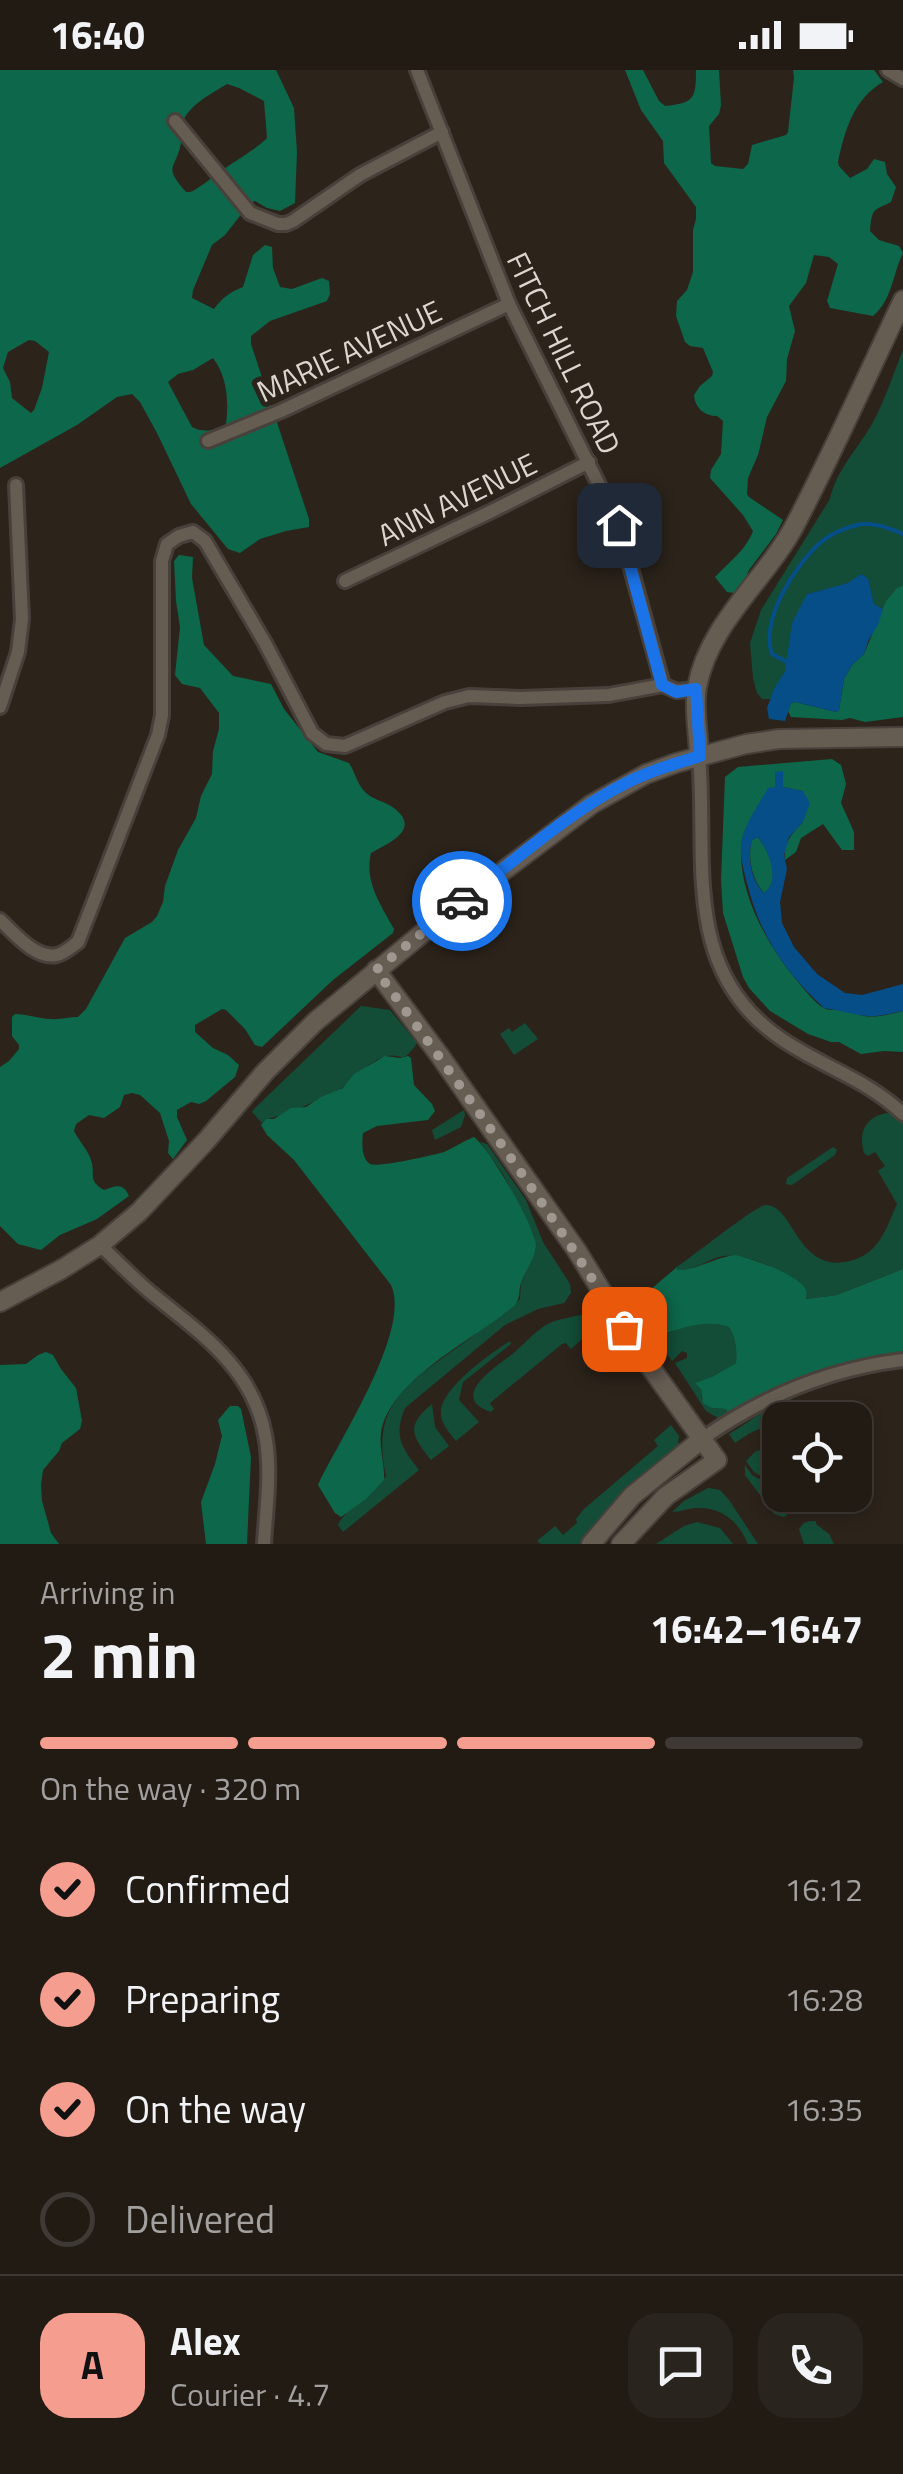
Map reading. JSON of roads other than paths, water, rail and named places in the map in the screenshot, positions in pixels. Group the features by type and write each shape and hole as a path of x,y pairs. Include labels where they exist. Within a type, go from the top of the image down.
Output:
{"main road":[{"path":"700,756 696,689 704,665 726,621 794,527 903,300"},
{"path":"0,1302 100,1245 172,1179 264,1072 316,1021 376,970 592,804 646,774 746,744 903,737"},
{"path":"376,970 572,1245 636,1347 717,1460 666,1496 621,1544"},
{"path":"591,1544 632,1496 702,1439"}],"street":[{"name":"FITCH HILL ROAD","path":"417,70 509,304 619,525 662,685"},
{"path":"888,70 903,80"},
{"path":"175,121 250,212 282,224 294,221 368,171 442,132"},
{"name":"MARIE AVENUE","path":"208,441 509,304"},
{"name":"ANN AVENUE","path":"346,581 589,462"},
{"path":"0,707 18,652 22,619 16,485"},
{"path":"0,920 29,946 47,956 61,954 78,942 158,735 162,715 162,561 166,544 179,536 193,532 205,541 312,733 326,744 346,746 445,702 469,696 609,695 662,685 676,692 696,689"},
{"path":"700,756 704,914 724,975 748,1009 778,1038 866,1085 903,1114"},
{"path":"100,1245 220,1350 248,1386 266,1437 264,1544"},
{"path":"702,1439 745,1410 787,1389 844,1370 903,1360"}],"water":[{"path":"861,574 868,578 874,604 883,609 864,654 844,679 839,710 795,702 791,703 785,721 769,719 767,708 785,671 792,623 807,594 848,583"},
{"path":"783,771 783,787 803,791 810,803 803,822 789,837 784,855 787,869 780,902 782,923 794,947 817,974 845,993 862,995 903,984 903,1011 868,1016 824,1008 797,981 767,936 752,902 741,844 748,822 768,788 775,787 775,772","holes":["758,837 772,874 764,893 750,861 752,840"]}],"waterway":[{"path":"789,663 772,654 771,625 791,578 811,552 829,536 857,525 887,527 903,534"}]}
